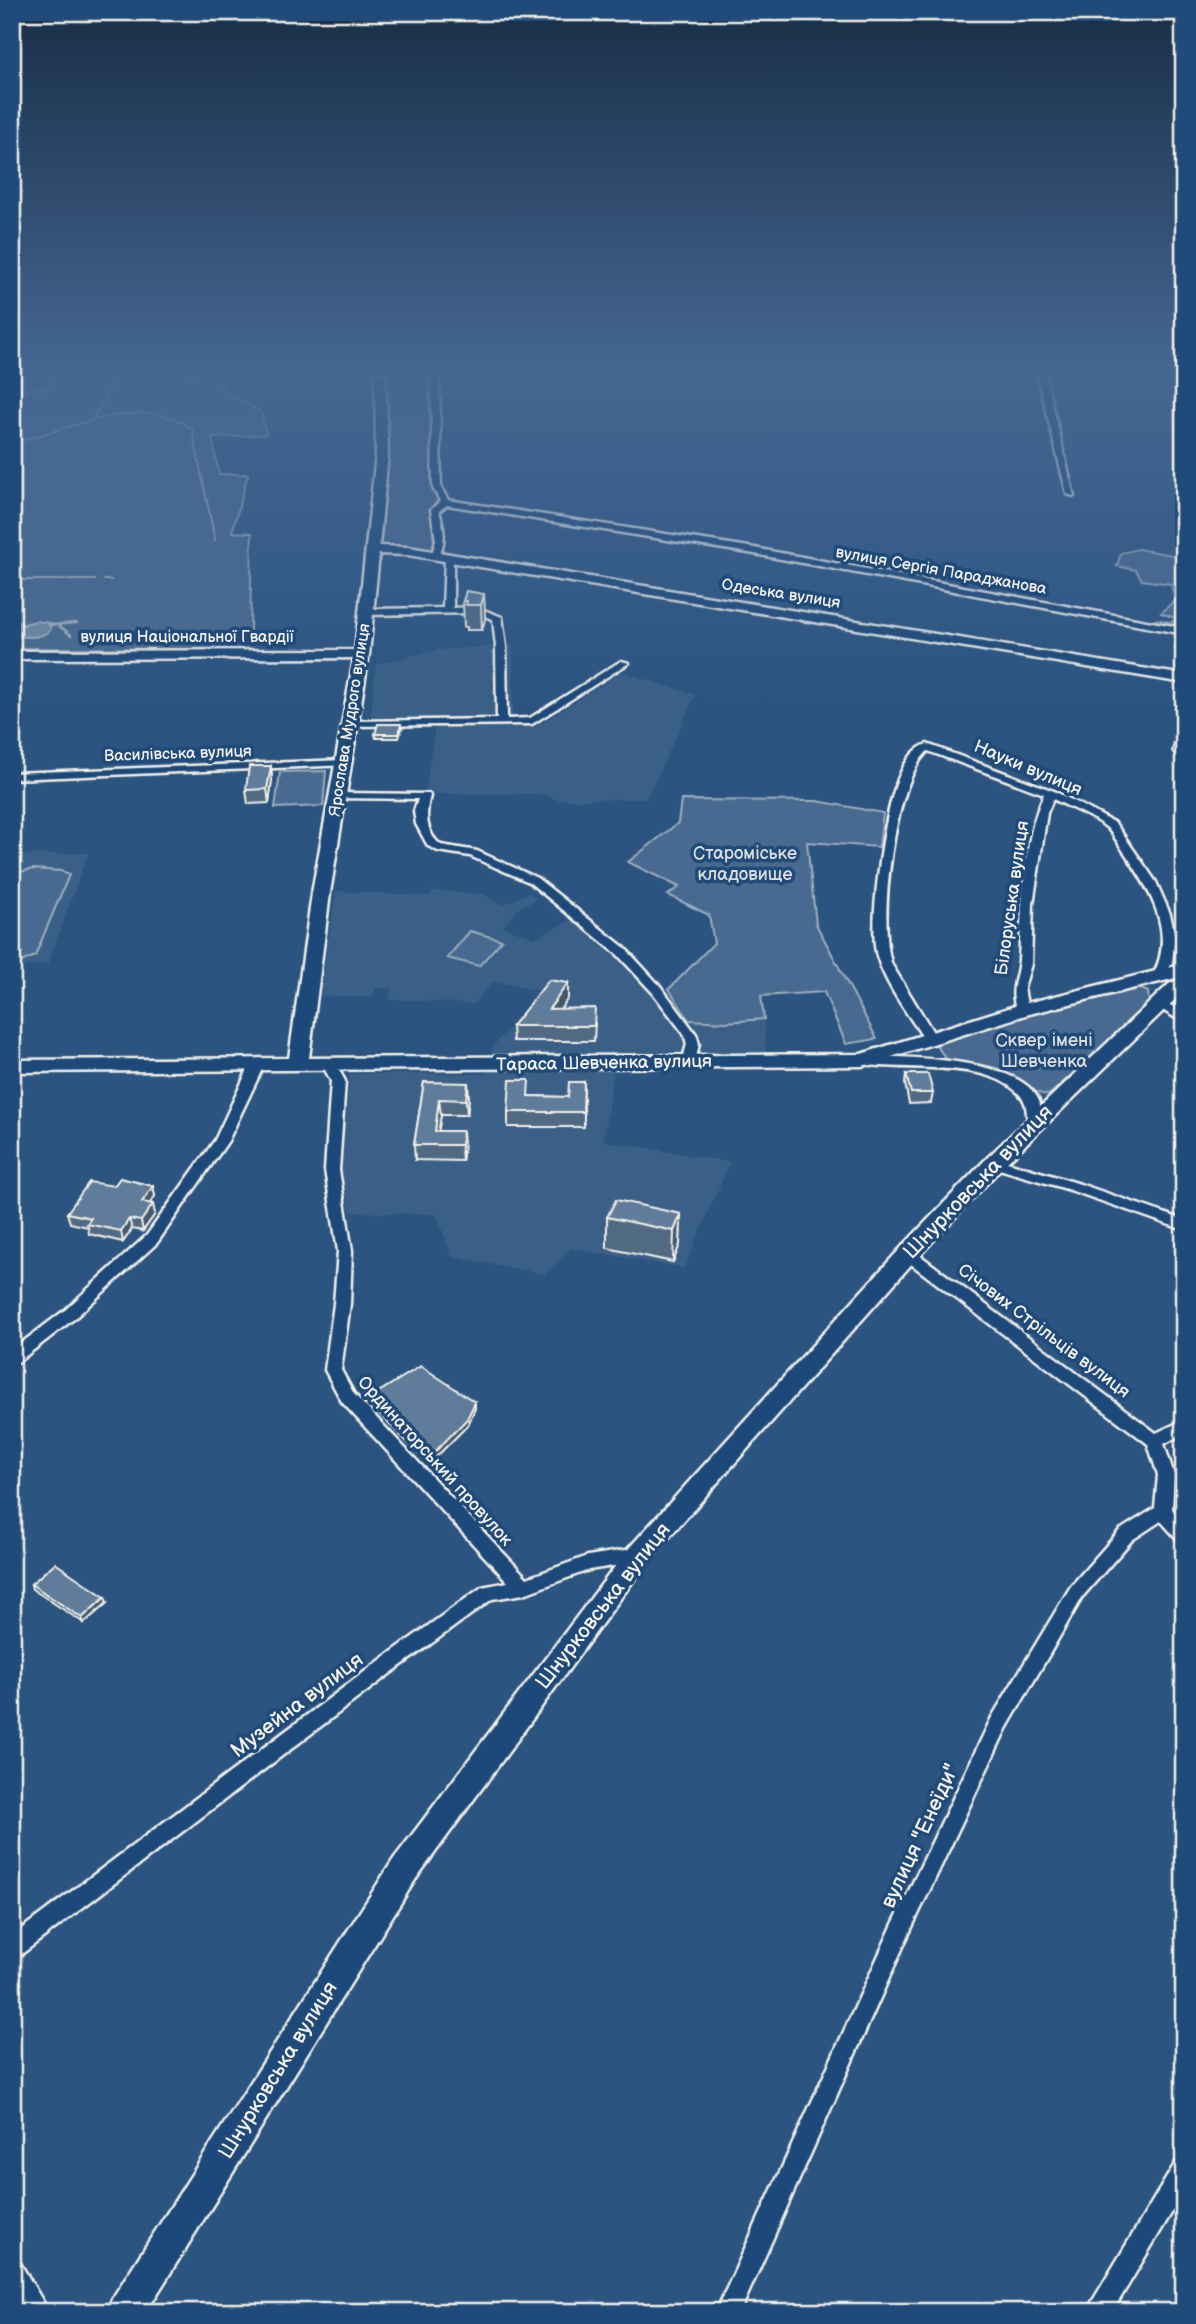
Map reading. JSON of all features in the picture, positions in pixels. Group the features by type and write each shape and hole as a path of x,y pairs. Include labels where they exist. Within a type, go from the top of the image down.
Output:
{"street":[{"name":"Ярослава Мудрого вулиця","path":"298,1065 321,893 362,654 379,482"},
{"path":"434,556 440,548 441,536 435,510 444,502 437,482"},
{"path":"1068,482 1071,494"},
{"name":"вулиця Сергія Параджанова","path":"444,502 749,550 1184,631"},
{"name":"Одеська вулиця","path":"372,550 449,558 1184,679"},
{"path":"448,610 449,558"},
{"path":"366,612 485,611 497,617 501,647 502,722"},
{"name":"вулиця Національної Гвардії","path":"12,655 362,654"},
{"path":"352,724 532,721 624,663"},
{"name":"Науки вулиця","path":"930,1037 888,968 879,943 892,822 900,789 918,754 927,747 1050,793 1111,825 1150,882 1164,914 1169,936 1166,963 1171,980"},
{"name":"Василівська вулиця","path":"12,776 345,763"},
{"name":"Білоруська вулиця","path":"1022,1010 1018,988 1025,964 1027,904 1041,813 1050,793"},
{"path":"339,796 425,796 421,811 422,824 432,844 438,848 473,853 533,880 621,951 657,990 690,1034 693,1044 689,1062"},
{"name":"Тараса Шевченка вулиця","path":"12,1066 862,1060 1022,1010 1171,980 1184,970"},
{"name":"Шнурковська вулиця","path":"125,2312 404,1870 638,1555 908,1254 1034,1122 1156,1006 1171,980"},
{"path":"1156,1006 1163,1005 1184,1019"},
{"path":"862,1060 970,1067 993,1073 1014,1084 1029,1097 1036,1109 1034,1122"},
{"name":"Ординаторський провулок","path":"329,1064 338,1081 332,1170 345,1251 342,1304 333,1370 348,1398 524,1587"},
{"path":"12,1359 70,1314 152,1239 221,1141 257,1065"},
{"path":"994,1163 1075,1186 1184,1225"},
{"name":"Січових Стрільців вулиця","path":"908,1254 1155,1441"},
{"path":"1184,1426 1155,1441 1166,1475 1163,1511 1184,1535"},
{"name":"вулиця \"Енеїди\"","path":"728,2312 899,1933 999,1723 1077,1591 1126,1535 1163,1511"},
{"name":"Музейна вулиця","path":"12,1949 488,1592 524,1587 588,1563 638,1555"},
{"path":"1098,2312 1184,2170"},
{"path":"12,2271 37,2312"}],"shaded area":[{"path":"36,621 51,623 50,631 32,637 12,635 15,626"},
{"path":"513,645 513,718 370,721 376,664 437,650"},
{"path":"622,672 696,695 646,799 559,800 539,794 425,794 435,726 542,723"},
{"path":"88,853 48,964 22,967 12,972 12,855"},
{"path":"336,891 430,896 432,891 482,894 503,905 529,893 538,899 519,908 503,926 534,938 577,918 647,987 668,1016 726,1022 764,1019 766,1052 616,1055 603,1141 730,1162 684,1268 571,1248 545,1274 452,1257 436,1214 351,1212 340,1170 350,1074 487,1074 493,1046 542,991 493,982 473,1004 389,999 392,989 384,988 376,988 372,998 320,995"}],"green space":[{"path":"12,482 246,482 232,532 252,533 250,633 220,633 213,649 12,648"},
{"path":"380,482 433,482 440,501 432,511 434,546 431,553 379,547"},
{"path":"1138,549 1172,555 1184,550 1184,629 1154,622 1157,619 1169,622 1181,620 1161,613 1175,600 1171,584 1142,580 1136,570 1117,566 1121,553"},
{"path":"326,771 323,806 275,808 280,772"},
{"name":"Староміське кладовище","path":"681,800 817,801 883,813 879,847 807,842 816,924 877,1039 846,1044 824,992 761,996 764,1019 726,1022 689,1020 669,989 714,943 709,915 668,895 679,887 628,862 678,823"},
{"path":"33,869 61,871 69,875 35,956 12,966 12,878 15,873"},
{"path":"470,931 502,940 479,966 447,958"},
{"name":"Сквер імені Шевченка","path":"1136,987 1148,992 1149,1005 1049,1095 1036,1092 999,1069 948,1061 933,1041"}],"building":[{"path":"466,591 484,594 481,605 466,605 467,601 463,601"},
{"path":"378,724 401,724 399,734 375,734"},
{"path":"1175,737 1184,737 1184,750"},
{"path":"249,766 271,766 267,789 246,790"},
{"path":"549,980 568,983 549,1009 595,1008 594,1026 512,1026"},
{"path":"906,1074 928,1074 933,1093 911,1093"},
{"path":"510,1080 529,1080 528,1096 568,1097 569,1082 584,1082 583,1112 508,1112"},
{"path":"424,1082 468,1083 466,1100 439,1099 435,1131 463,1131 461,1145 414,1145"},
{"path":"120,1178 153,1186 142,1202 153,1204 141,1221 129,1219 121,1231 87,1224 91,1218 67,1213 89,1182 114,1186"},
{"path":"616,1200 681,1214 674,1231 607,1217"},
{"path":"421,1366 475,1402 467,1419 428,1459 369,1398"},
{"path":"55,1563 105,1597 82,1618 31,1584"}],"waterway":[{"path":"203,482 215,540"},
{"path":"12,580 95,580"},
{"path":"104,580 111,580"},
{"path":"12,619 24,625"},
{"path":"48,625 77,623"},
{"path":"58,625 71,635"}]}
